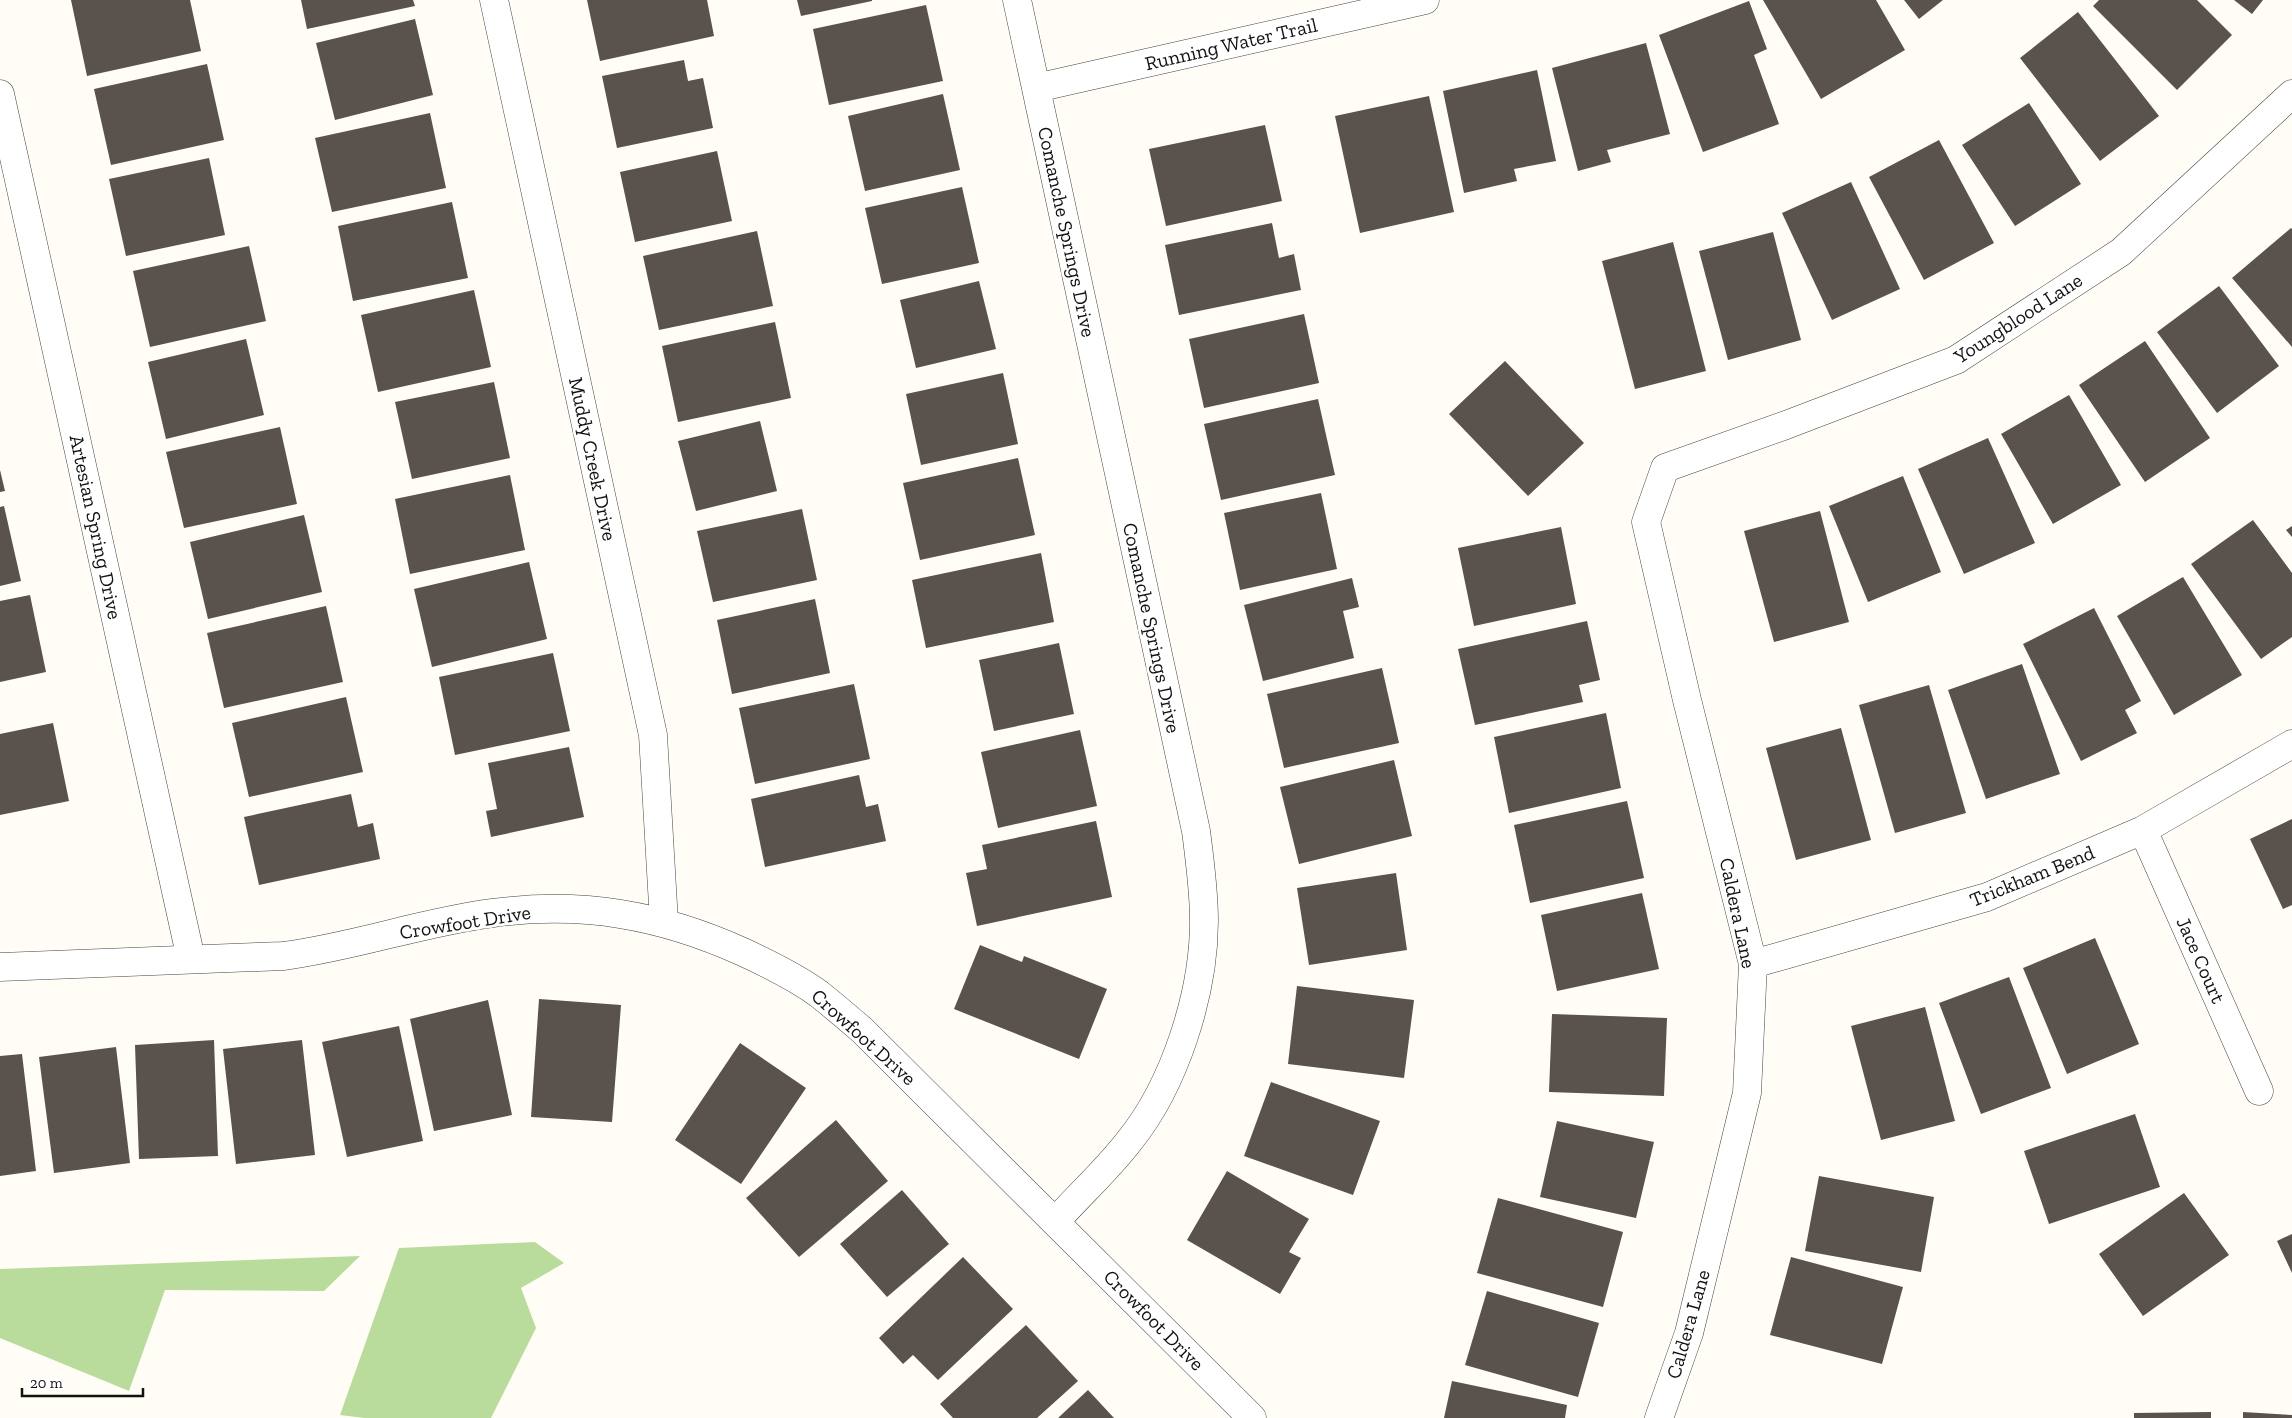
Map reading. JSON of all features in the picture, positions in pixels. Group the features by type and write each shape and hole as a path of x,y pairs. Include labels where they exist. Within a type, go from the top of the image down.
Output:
{"street":[{"name":"Muddy Creek Drive","path":"494,0 653,735 664,922"},
{"name":"Comanche Springs Drive","path":"1017,0 1196,831 1202,881 1204,923 1199,973 1190,1015 1159,1098 1130,1140 1056,1221"},
{"name":"Running Water Trail","path":"1036,88 1425,0"},
{"name":"Artesian Spring Drive","path":"0,94 191,959"},
{"name":"Youngblood Lane","path":"1665,468 1786,425 1956,360 2120,252 2292,94"},
{"name":"Caldera Lane","path":"1659,1418 1689,1333 1747,1093 1753,964 1686,700 1646,522 1665,468"},
{"name":"Trickham Bend","path":"1753,964 1987,897 2143,830 2292,744"},
{"name":"Jace Court","path":"2143,830 2260,1091"},
{"name":"Crowfoot Drive","path":"0,967 283,956 316,952 446,921 503,912 547,909 602,911 664,922 723,944 771,965 818,994 862,1030 1252,1418"}],"green space":[{"path":"535,1242 564,1263 521,1288 536,1328 491,1418 365,1418 340,1415 399,1248"},
{"path":"360,1256 324,1291 165,1290 129,1391 0,1338 0,1269"}],"building":[{"path":"71,0 190,0 201,51 87,76"},
{"path":"301,0 413,0 415,6 307,29"},
{"path":"587,0 707,0 714,36 600,61"},
{"path":"797,0 872,0 872,1 801,16"},
{"path":"1763,0 1876,0 1905,50 1821,99"},
{"path":"1904,0 1943,0 1919,19"},
{"path":"2099,0 2197,0 2232,35 2177,90 2093,6"},
{"path":"2234,0 2263,0 2252,14"},
{"path":"1749,1 1767,49 1754,55 1779,124 1703,152 1659,35"},
{"path":"926,5 943,81 829,105 813,29"},
{"path":"2078,12 2159,116 2100,161 2020,58"},
{"path":"415,19 433,95 335,120 316,43"},
{"path":"1646,43 1670,134 1607,150 1611,162 1578,171 1552,68"},
{"path":"684,60 688,81 703,78 713,128 617,148 602,76"},
{"path":"207,64 224,140 111,165 94,89"},
{"path":"1537,70 1556,161 1514,169 1517,181 1464,193 1443,91"},
{"path":"943,94 960,170 865,191 848,116"},
{"path":"1429,96 1454,212 1360,233 1335,116"},
{"path":"2029,103 2081,184 2015,226 1962,145"},
{"path":"430,113 446,188 332,212 315,138"},
{"path":"1265,125 1282,201 1166,226 1149,149"},
{"path":"1939,140 1994,243 1924,280 1869,177"},
{"path":"717,151 732,221 635,242 620,172"},
{"path":"209,158 225,235 126,256 109,179"},
{"path":"1851,182 1900,289 1832,320 1782,213"},
{"path":"962,187 979,263 882,284 865,208"},
{"path":"452,202 468,278 353,301 338,226"},
{"path":"1272,223 1279,258 1294,254 1301,290 1179,315 1165,245"},
{"path":"2292,229 2292,347 2232,278"},
{"path":"757,231 773,306 659,330 643,256"},
{"path":"1773,232 1801,340 1728,360 1699,251"},
{"path":"1673,242 1706,371 1635,389 1602,261"},
{"path":"249,246 266,321 150,347 133,271"},
{"path":"979,281 996,349 916,368 900,300"},
{"path":"2219,286 2279,366 2217,413 2157,332"},
{"path":"474,290 491,367 378,392 361,315"},
{"path":"1304,314 1319,383 1204,408 1189,339"},
{"path":"775,322 791,398 678,422 662,346"},
{"path":"246,339 264,415 166,439 148,362"},
{"path":"2145,341 2210,438 2145,482 2079,385"},
{"path":"1505,361 1584,443 1528,496 1449,414"},
{"path":"1003,373 1018,444 921,465 906,394"},
{"path":"494,382 510,458 412,479 395,402"},
{"path":"2069,395 2121,485 2053,524 2001,434"},
{"path":"1318,399 1335,475 1221,500 1204,424"},
{"path":"760,421 777,491 696,511 678,441"},
{"path":"280,427 297,504 184,528 166,452"},
{"path":"1988,438 2035,543 1964,574 1918,469"},
{"path":"1018,458 1035,535 920,560 903,483"},
{"path":"0,470 5,491 0,492"},
{"path":"510,475 525,550 410,574 395,499"},
{"path":"1903,476 1941,572 1868,602 1829,506"},
{"path":"1321,493 1337,569 1240,590 1224,513"},
{"path":"4,506 21,581 0,586 0,507"},
{"path":"802,509 817,580 713,602 697,531"},
{"path":"1820,511 1849,622 1774,642 1744,531"},
{"path":"304,515 322,592 208,619 190,542"},
{"path":"2253,520 2292,573 2292,637 2261,659 2191,564"},
{"path":"2292,526 2292,537 2286,530"},
{"path":"1561,527 1576,604 1474,626 1458,548"},
{"path":"1041,553 1054,622 926,648 912,580"},
{"path":"529,562 547,639 432,667 414,589"},
{"path":"2183,577 2242,675 2174,715 2117,616"},
{"path":"1352,578 1359,607 1343,611 1354,658 1263,681 1244,605"},
{"path":"30,595 46,672 0,682 0,601"},
{"path":"815,599 830,673 732,694 717,620"},
{"path":"326,606 343,682 224,708 207,633"},
{"path":"2094,608 2141,701 2125,710 2137,733 2081,761 2023,644"},
{"path":"1587,621 1600,680 1579,685 1583,702 1475,725 1458,649"},
{"path":"1059,643 1074,714 994,731 979,660"},
{"path":"553,653 570,731 455,755 439,677"},
{"path":"2022,664 2060,774 1986,799 1948,690"},
{"path":"1382,668 1399,743 1284,768 1267,694"},
{"path":"854,684 870,759 755,784 739,708"},
{"path":"1929,685 1966,813 1895,833 1859,705"},
{"path":"346,697 363,772 249,797 232,723"},
{"path":"1606,713 1621,788 1509,813 1494,737"},
{"path":"53,723 69,801 0,815 0,734"},
{"path":"1841,728 1871,840 1796,860 1766,748"},
{"path":"1080,730 1097,806 998,828 981,752"},
{"path":"569,747 584,817 491,837 486,811 497,809 488,763"},
{"path":"1394,760 1412,836 1299,864 1280,787"},
{"path":"859,775 866,807 878,804 886,841 765,867 751,799"},
{"path":"351,794 358,827 373,823 380,859 259,885 244,817"},
{"path":"1627,801 1644,878 1530,903 1514,825"},
{"path":"2292,819 2292,905 2283,909 2250,839"},
{"path":"1096,821 1112,897 977,926 966,873 987,869 982,845"},
{"path":"1396,873 1407,950 1309,965 1297,888"},
{"path":"1642,893 1659,969 1557,991 1541,915"},
{"path":"2095,938 2139,1044 2067,1074 2023,968"},
{"path":"980,945 1022,962 1024,956 1107,989 1079,1059 954,1009"},
{"path":"2009,977 2051,1088 1981,1114 1939,1003"},
{"path":"1297,986 1414,1000 1404,1078 1288,1064"},
{"path":"539,999 621,1005 612,1122 531,1117"},
{"path":"488,1000 512,1115 434,1131 410,1019"},
{"path":"1925,1007 1955,1121 1881,1140 1851,1026"},
{"path":"1552,1014 1667,1018 1664,1096 1549,1092"},
{"path":"399,1026 423,1141 347,1157 322,1042"},
{"path":"214,1040 218,1156 139,1159 135,1045"},
{"path":"302,1040 315,1155 236,1164 223,1049"},
{"path":"740,1043 806,1088 741,1184 675,1140"},
{"path":"116,1047 130,1163 54,1173 39,1057"},
{"path":"22,1054 36,1171 0,1176 0,1056"},
{"path":"1271,1082 1380,1121 1353,1195 1244,1156"},
{"path":"2135,1114 2160,1187 2049,1224 2024,1151"},
{"path":"836,1120 888,1181 799,1257 746,1198"},
{"path":"1557,1121 1654,1142 1636,1218 1540,1197"},
{"path":"1227,1171 1309,1219 1289,1252 1301,1258 1280,1294 1187,1240"},
{"path":"1819,1176 1934,1197 1921,1272 1805,1251"},
{"path":"902,1190 949,1244 887,1297 840,1244"},
{"path":"2184,1193 2229,1255 2143,1316 2099,1254"},
{"path":"1498,1198 1623,1232 1603,1307 1477,1273"},
{"path":"2292,1234 2292,1273 2277,1241"},
{"path":"963,1257 1013,1309 938,1380 913,1355 903,1364 879,1338"},
{"path":"1791,1257 1903,1287 1882,1364 1770,1335"},
{"path":"1487,1291 1599,1323 1578,1397 1465,1365"},
{"path":"1026,1325 1078,1381 1037,1418 953,1418 940,1404"},
{"path":"1452,1381 1567,1405 1565,1418 1444,1418"},
{"path":"1088,1390 1114,1418 1058,1418"},
{"path":"2211,1412 2211,1418 2134,1418 2134,1413"},
{"path":"2243,1412 2292,1415 2292,1418 2243,1418"}]}
